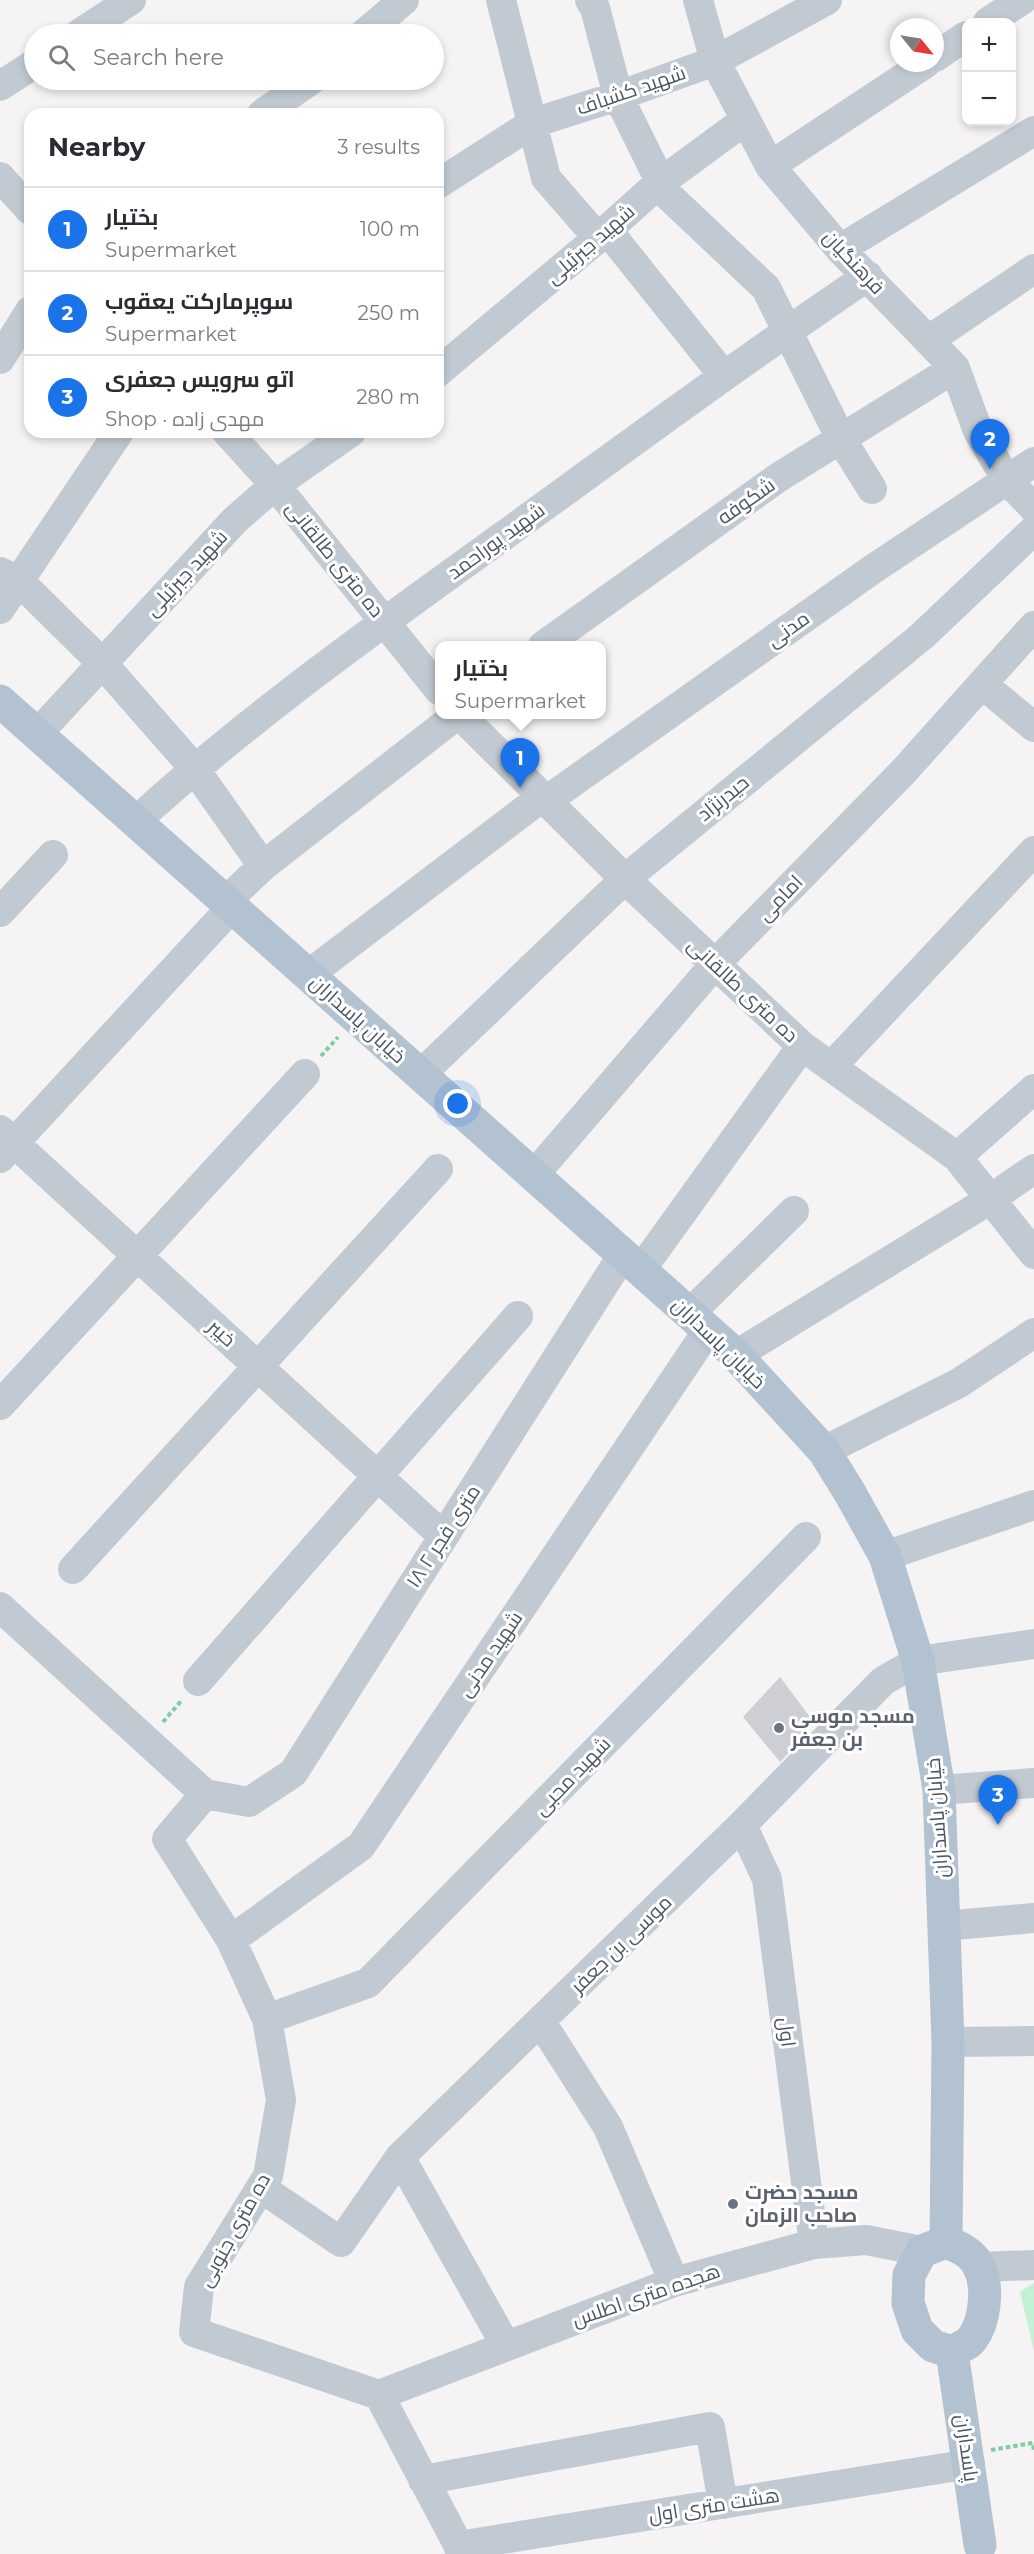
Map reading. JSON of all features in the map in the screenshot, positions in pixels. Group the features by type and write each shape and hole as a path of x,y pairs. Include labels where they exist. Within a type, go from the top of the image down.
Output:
{"main road":[{"name":"خیابان پاسداران","path":"0,701 736,1355 824,1450 885,1556 918,1661 939,1790 948,2042 934,2247"},
{"path":"934,2247 965,2250 979,2267 985,2295 982,2322 971,2341 952,2352 933,2346 917,2330 908,2303 909,2275 934,2247"},
{"name":"پاسداران","path":"952,2352 982,2551"}],"street":[{"path":"94,24 131,0"},
{"path":"376,24 404,0"},
{"path":"501,0 546,178 603,234 724,376"},
{"path":"590,0 595,8 618,96 659,184 766,288 841,439 872,489"},
{"name":"فرهنگیان","path":"698,0 715,61 744,121 770,166 840,249 955,368 978,431 1007,480 1034,508"},
{"name":"شهید کشباف","path":"444,180 533,123 618,96 715,61 827,0"},
{"path":"994,18 1022,0"},
{"path":"944,51 962,39"},
{"path":"0,86 24,70"},
{"path":"770,166 912,72"},
{"path":"271,108 297,90"},
{"name":"شهید جبرئیلی","path":"444,367 659,184 744,121"},
{"path":"840,249 1034,131"},
{"path":"0,177 24,203"},
{"path":"929,340 1034,269"},
{"name":"شهید پوراحمد","path":"136,821 194,768 384,622 786,331 868,276"},
{"path":"0,359 24,320"},
{"name":"شکوفه","path":"549,641 779,477 955,368"},
{"path":"0,609 9,576 114,438"},
{"name":"ده متری طالقانی","path":"232,438 275,485 435,685"},
{"name":"شهید جبرئیلی","path":"38,733 235,520 275,485 342,438"},
{"name":"مدنی","path":"308,975 544,799 873,569 1034,462"},
{"name":"حیدرنژاد","path":"420,1075 625,879 922,636 1034,530"},
{"path":"9,576 102,663 194,768 263,866"},
{"name":"امامی","path":"533,1176 715,964 903,772 1034,626"},
{"path":"982,684 1034,727"},
{"path":"5,1144 263,866 453,719"},
{"name":"ده متری طالقانی","path":"464,719 625,879 802,1046 957,1157 1034,1254"},
{"path":"831,1067 1034,851"},
{"path":"0,912 53,855"},
{"name":"۱۸ متری فجر ۲","path":"205,1794 249,1802 293,1773 443,1536 631,1263 802,1046"},
{"path":"0,1405 305,1074"},
{"path":"957,1157 1034,1089"},
{"name":"خیبر","path":"5,1144 138,1256 443,1536"},
{"path":"73,1569 438,1169"},
{"path":"736,1355 990,1200 1034,1169"},
{"name":"شهید مدنی","path":"231,1940 361,1846 699,1322 794,1211"},
{"path":"198,1681 518,1316"},
{"path":"824,1450 959,1383 1034,1333"},
{"path":"885,1556 1034,1504"},
{"name":"شهید محبی","path":"267,2019 369,1983 806,1537"},
{"path":"0,1607 205,1794"},
{"path":"918,1661 1034,1644"},
{"name":"موسی بن جعفر","path":"261,2188 341,2242 400,2157 542,2022 742,1825 883,1681 918,1661"},
{"path":"939,1790 1034,1783"},
{"name":"ده متری جنوبی","path":"205,1794 167,1839 231,1940 267,2019 281,2100 268,2176 200,2287 194,2332 379,2395"},
{"name":"اول","path":"742,1825 767,1879 814,2244"},
{"path":"944,1926 1034,1918"},
{"path":"542,2022 608,2127 674,2282"},
{"path":"948,2042 1034,2041"},
{"path":"400,2157 506,2346"},
{"name":"هجده متری اطلس","path":"379,2395 674,2282 814,2244 866,2240 934,2247"},
{"path":"979,2267 1034,2265"},
{"path":"379,2395 460,2550"},
{"path":"423,2480 710,2427 723,2504"},
{"name":"هشت متری اول","path":"460,2550 969,2459"}],"path":[{"path":"305,1074 356,1018"},
{"path":"147,1742 198,1681"},
{"path":"969,2459 1033,2443 1034,2452"}],"green space":[{"path":"1034,2283 1034,2351 1020,2292"}],"building":[{"name":"مسجد موسی بن جعفر","path":"780,1677 813,1721 798,1735 802,1739 780,1762 743,1717"}],"place":[{"name":"سوپرمارکت یعقوب","path":"990,469"},
{"name":"بختیار","path":"520,788"},
{"name":"مسجد موسی بن جعفر","path":"779,1728"},
{"name":"اتو سرویس جعفری","path":"998,1825"},
{"name":"مسجد حضرت صاحب الزمان","path":"733,2204"}]}
